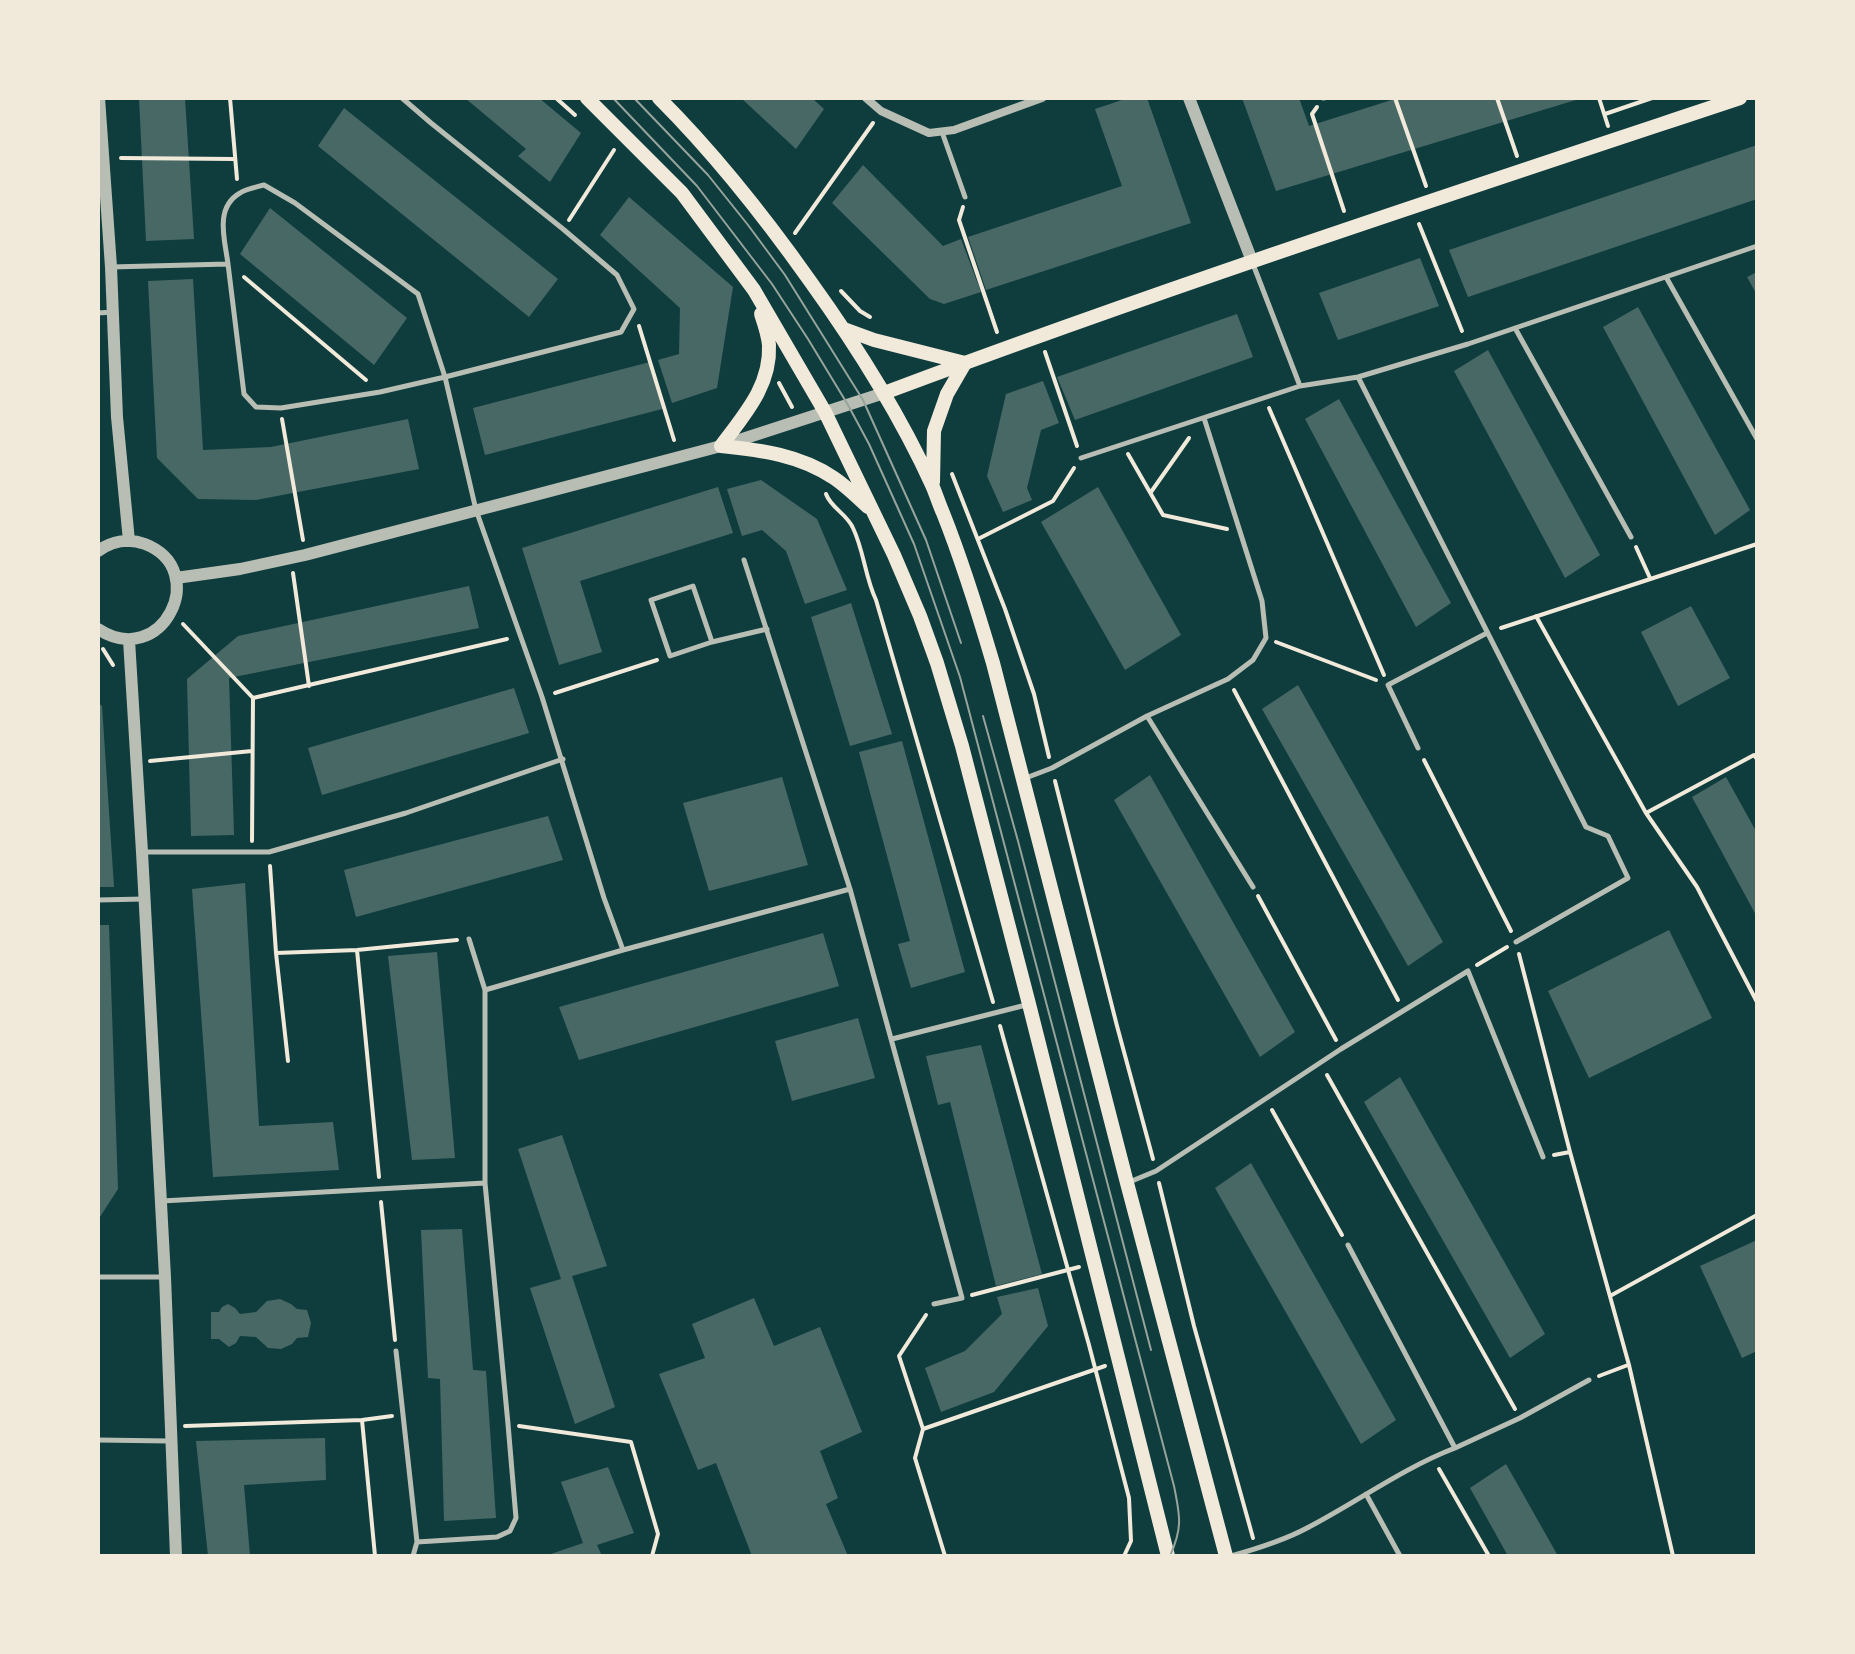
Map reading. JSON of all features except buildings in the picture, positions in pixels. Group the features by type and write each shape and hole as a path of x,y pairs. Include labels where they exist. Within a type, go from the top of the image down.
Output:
{"main road":[{"path":"587,98 682,193 754,290 825,412 920,616 962,746 1168,1556"},
{"path":"659,98 729,174 786,246 884,393 933,486 970,584 993,663 1127,1183 1228,1556"},
{"path":"884,393 1252,261 1612,140 1705,103 1740,98"},
{"path":"721,446 755,400 768,370 769,342 754,290"},
{"path":"844,329 965,363"},
{"path":"933,486 934,431 947,394 965,363"},
{"path":"721,446 760,450 810,465 835,478 873,511"}],"street":[{"path":"99,98 111,267 117,417 129,541"},
{"path":"866,98 881,111 929,133 954,130 1042,98"},
{"path":"1189,98 1252,261"},
{"path":"176,578 305,555 721,446 884,393"},
{"path":"98,551 121,541 142,543 154,548 171,566 177,590 170,615 159,628 145,636 129,640 114,638 98,629"},
{"path":"129,640 165,1277 176,1556"}],"lane":[{"path":"402,98 617,275 634,309 621,332 445,377 380,392 281,408 256,407 244,394 222,217 239,193 264,185 295,203 418,294 445,377 476,510 563,759 604,898 623,950"},
{"path":"942,132 965,197"},
{"path":"1081,458 1300,386 1358,377 1468,344 1757,246"},
{"path":"1252,261 1300,386"},
{"path":"111,267 228,264"},
{"path":"1666,277 1757,439"},
{"path":"98,313 113,312"},
{"path":"1515,328 1631,537"},
{"path":"1358,377 1586,827 1608,836 1628,878 1516,942"},
{"path":"1022,779 1052,768 1147,716 1228,679 1253,660 1266,638 1262,601 1204,418"},
{"path":"744,560 850,889 962,1298 934,1304"},
{"path":"712,642 693,586 651,600 670,656 767,629"},
{"path":"1418,748 1388,685 1487,633"},
{"path":"1147,716 1253,887"},
{"path":"142,852 269,852 406,813 563,759"},
{"path":"485,990 850,889"},
{"path":"98,900 144,899"},
{"path":"417,1542 497,1537 510,1531 516,1518 485,1183 485,990 469,939"},
{"path":"1127,1183 1156,1171 1265,1097 1468,971 1543,1157"},
{"path":"892,1039 1029,1004"},
{"path":"160,1201 485,1183"},
{"path":"1348,1245 1455,1448"},
{"path":"98,1277 165,1277"},
{"path":"396,1351 417,1542 413,1556"},
{"path":"1228,1556 1256,1549 1305,1529 1432,1457 1520,1418 1589,1380"},
{"path":"98,1440 171,1434"},
{"path":"1366,1494 1400,1556"}],"path":[{"path":"230,98 239,193"},
{"path":"556,98 580,118"},
{"path":"1323,98 1312,114 1350,228"},
{"path":"1395,98 1431,200"},
{"path":"1497,98 1522,169"},
{"path":"1599,98 1612,140"},
{"path":"1605,114 1652,98"},
{"path":"786,246 881,111"},
{"path":"563,229 625,135"},
{"path":"102,158 234,159"},
{"path":"965,197 959,220 1003,349"},
{"path":"1418,222 1468,344"},
{"path":"228,264 380,392"},
{"path":"634,309 679,457"},
{"path":"957,548 1053,501 1081,458 1040,336"},
{"path":"768,370 781,385 799,420"},
{"path":"1264,398 1388,685"},
{"path":"281,408 305,555"},
{"path":"98,428 98,503"},
{"path":"1151,492 1184,444"},
{"path":"1137,470 1163,515 1203,524"},
{"path":"825,492 829,501 852,525 864,557 869,586 876,600 996,1012 1129,1498 1131,1541 1124,1556"},
{"path":"1631,537 1650,578"},
{"path":"1487,633 1757,544"},
{"path":"291,558 309,686"},
{"path":"170,615 188,628 253,698 252,851"},
{"path":"1536,616 1646,813 1697,887 1757,1002"},
{"path":"253,698 521,635"},
{"path":"1266,638 1388,685"},
{"path":"98,646 102,647 114,667"},
{"path":"542,697 670,656"},
{"path":"1228,679 1403,1009"},
{"path":"1418,748 1516,942 1629,1365 1673,1556"},
{"path":"136,762 252,751"},
{"path":"1646,813 1756,755"},
{"path":"269,852 288,1061"},
{"path":"1253,887 1341,1049"},
{"path":"276,953 357,950 469,939"},
{"path":"1468,971 1516,942"},
{"path":"357,950 396,1351"},
{"path":"1320,1062 1520,1418"},
{"path":"1265,1097 1348,1245"},
{"path":"1610,1296 1757,1215"},
{"path":"962,1298 1094,1263"},
{"path":"934,1304 899,1356 923,1429 915,1458 945,1556"},
{"path":"923,1429 1119,1362"},
{"path":"1589,1380 1629,1365"},
{"path":"171,1434 362,1420 402,1414"},
{"path":"362,1420 375,1556"},
{"path":"508,1424 631,1442 658,1534 652,1556"},
{"path":"1432,1457 1489,1556"}],"tram line":[{"path":"613,98 697,186 772,284 848,405 914,544 960,677 1174,1486 1179,1521 1170,1556"},
{"path":"634,98 708,175 748,225 785,275 863,400 926,540 961,643"},
{"path":"983,716 1151,1350"}]}
